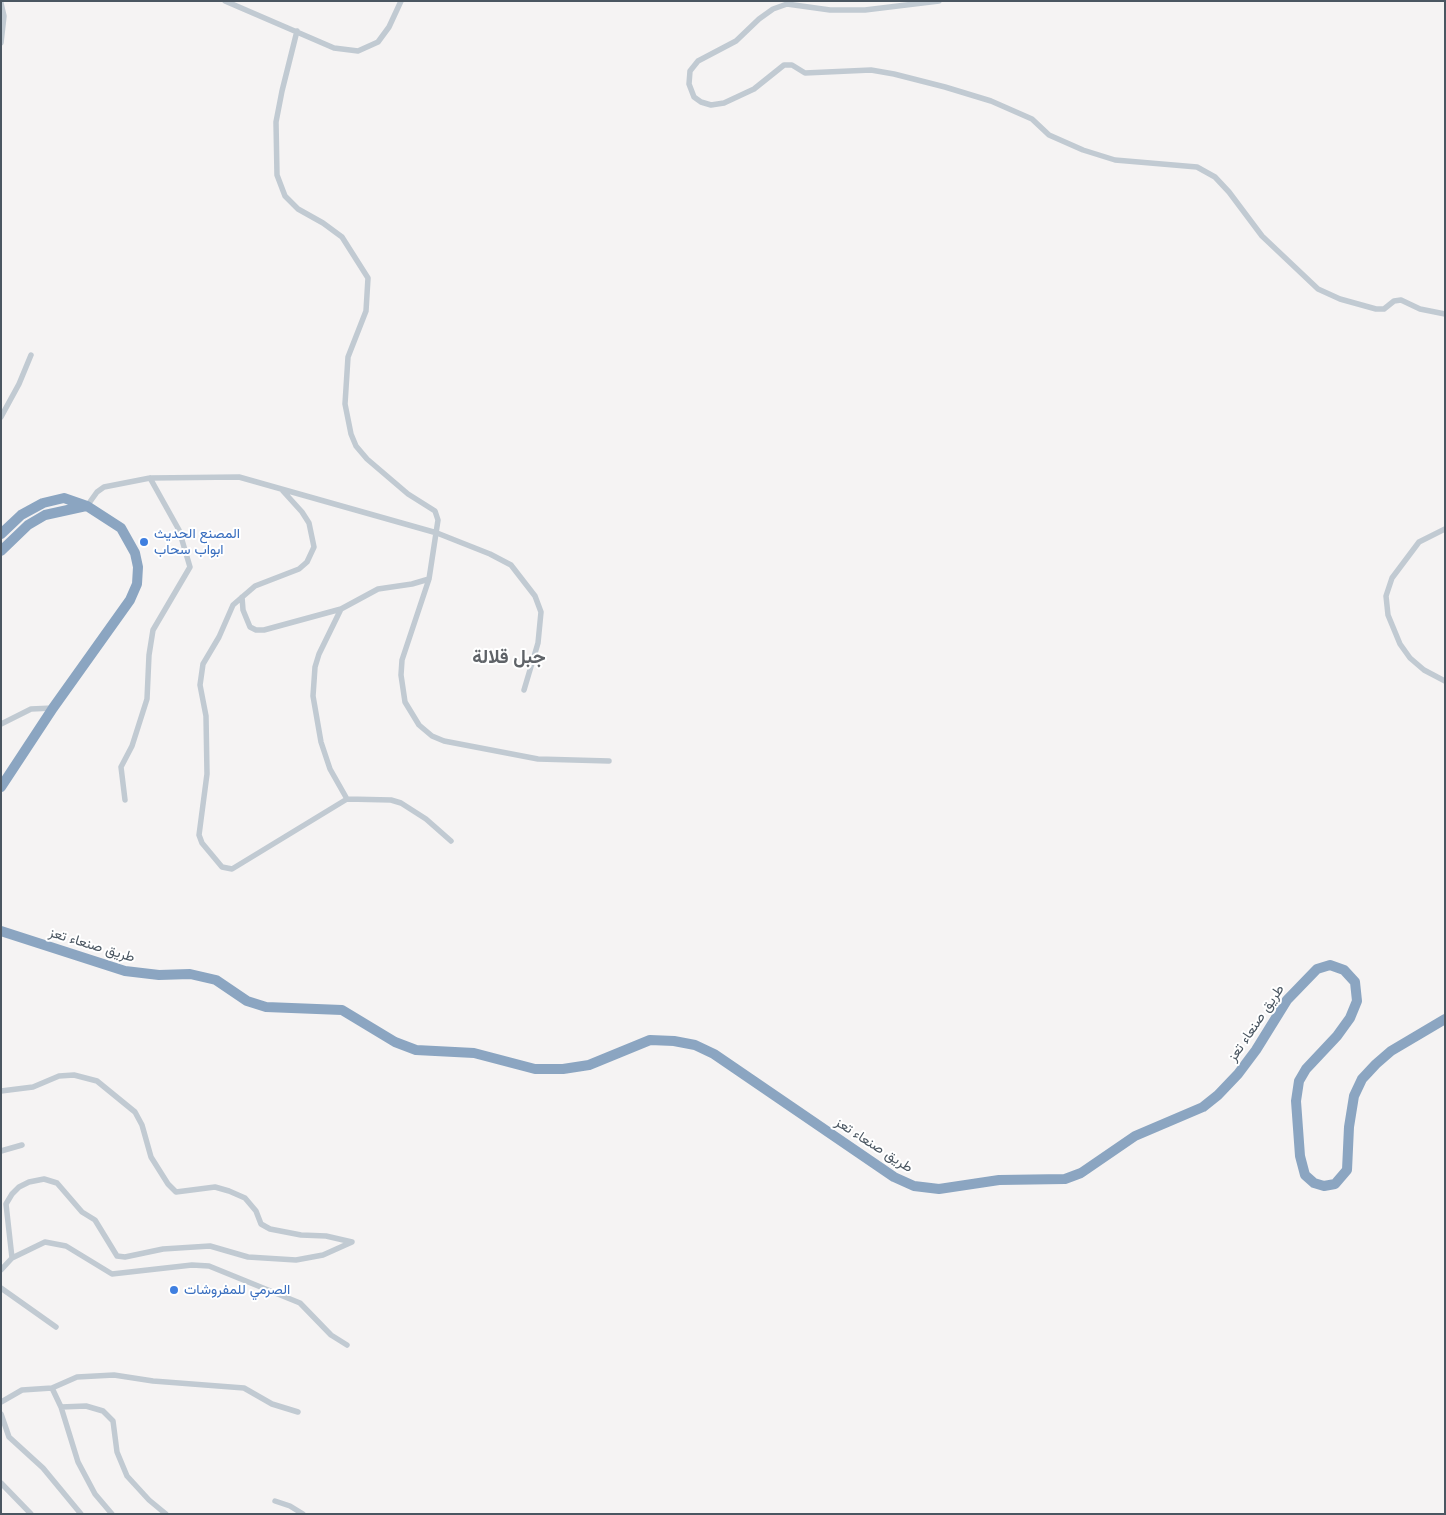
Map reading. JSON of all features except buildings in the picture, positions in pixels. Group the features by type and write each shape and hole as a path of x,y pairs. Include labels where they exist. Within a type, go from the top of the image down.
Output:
{"highway":[{"path":"1,534 21,515 43,503 64,498 87,506 121,528 129,540 138,567 137,584 130,600 53,708 1,787"},
{"path":"1,551 28,524 45,515 87,506"},
{"name":"طريق صنعاء تعز","path":"1,931 124,971 159,975 190,974 216,980 247,1000 266,1007 342,1010 395,1042 416,1050 474,1053 535,1069 563,1069 589,1065 650,1040 674,1041 695,1045 714,1054 894,1177 914,1186 939,1189 999,1180 1065,1179 1081,1173 1135,1136 1204,1106 1218,1095 1238,1074 1287,1000 1306,978 1317,969 1330,965 1344,970 1355,982 1357,1001 1350,1018 1337,1036 1306,1069 1299,1081 1296,1101 1300,1156 1305,1175 1314,1183 1324,1186 1335,1184 1347,1170 1349,1127 1354,1096 1362,1079 1391,1052 1445,1019"}],"street":[{"path":"225,1 334,48 358,51 378,42 389,27 402,1"},
{"path":"940,1 865,10 830,10 788,4 773,9 736,41 698,61 690,71 689,84 694,97 701,102 711,105 724,103 754,89 784,65 792,66 805,73 844,70 886,72 945,87 991,101 1032,119 1049,135 1107,158 1197,167 1220,182 1262,236 1318,289 1340,299 1376,309 1384,309 1394,301 1401,300 1420,309 1445,314"},
{"path":"1,3 4,16 1,44"},
{"path":"297,31 276,122 277,175 285,196 298,209 324,223 342,237 368,278 366,311 348,357 345,404 349,427 356,446 367,459 408,494 435,511 438,520 429,579 405,651 401,675 405,702 419,725 432,736 453,743 538,758 609,761"},
{"path":"1,417 13,398 31,355"},
{"path":"87,506 97,492 104,488 150,478 239,478 437,533 511,565 536,596 541,612 538,643 524,690"},
{"path":"125,800 121,767 132,746 147,699 149,655 153,630 190,567 179,530 150,478"},
{"path":"283,490 302,512 308,523 313,541 311,555 299,569 255,586 233,605 200,674 200,685 206,716 207,774 200,835 202,843 222,867 232,870 347,799 391,800 401,803 426,819 451,841"},
{"path":"1445,529 1434,533 1414,548 1392,578 1386,596 1388,615 1400,644 1410,658 1424,670 1445,681"},
{"path":"242,597 245,618 250,627 256,630 264,630 341,609 378,589 412,584 429,579"},
{"path":"341,609 319,654 315,667 313,696 321,742 330,769 347,799"},
{"path":"1,724 31,709 53,708"},
{"path":"1,1091 33,1087 59,1076 74,1075 97,1082 135,1112 142,1125 151,1157 168,1184 176,1192 215,1187 230,1191 245,1198 256,1211 261,1224 270,1229 301,1235 326,1236 352,1242 323,1255 290,1260 248,1257 210,1246 163,1248 125,1257 116,1256 95,1220 82,1212 57,1183 44,1179 30,1182 19,1188 12,1194 6,1204 12,1258"},
{"path":"1,1151 22,1145"},
{"path":"1,1270 12,1258 46,1242 66,1246 112,1274 192,1265 208,1266 300,1303 331,1334 347,1346"},
{"path":"1,1288 56,1327"},
{"path":"1,1402 22,1390 52,1388 77,1377 114,1375 153,1381 244,1388 272,1404 298,1412"},
{"path":"52,1388 61,1407 78,1462 95,1494 112,1514"},
{"path":"61,1407 86,1406 103,1411 113,1421 117,1452 127,1476 149,1500 166,1514"},
{"path":"1,1414 9,1437 44,1468 81,1514"},
{"path":"2,1486 30,1514"},
{"path":"276,1501 290,1506 303,1514"}],"place":[{"name":"المصنع الحديث ابواب سحاب","path":"144,542"},
{"name":"الصرمي للمفروشات","path":"174,1290"}],"district":[{"name":"جبل قلالة","path":"509,657"}]}
